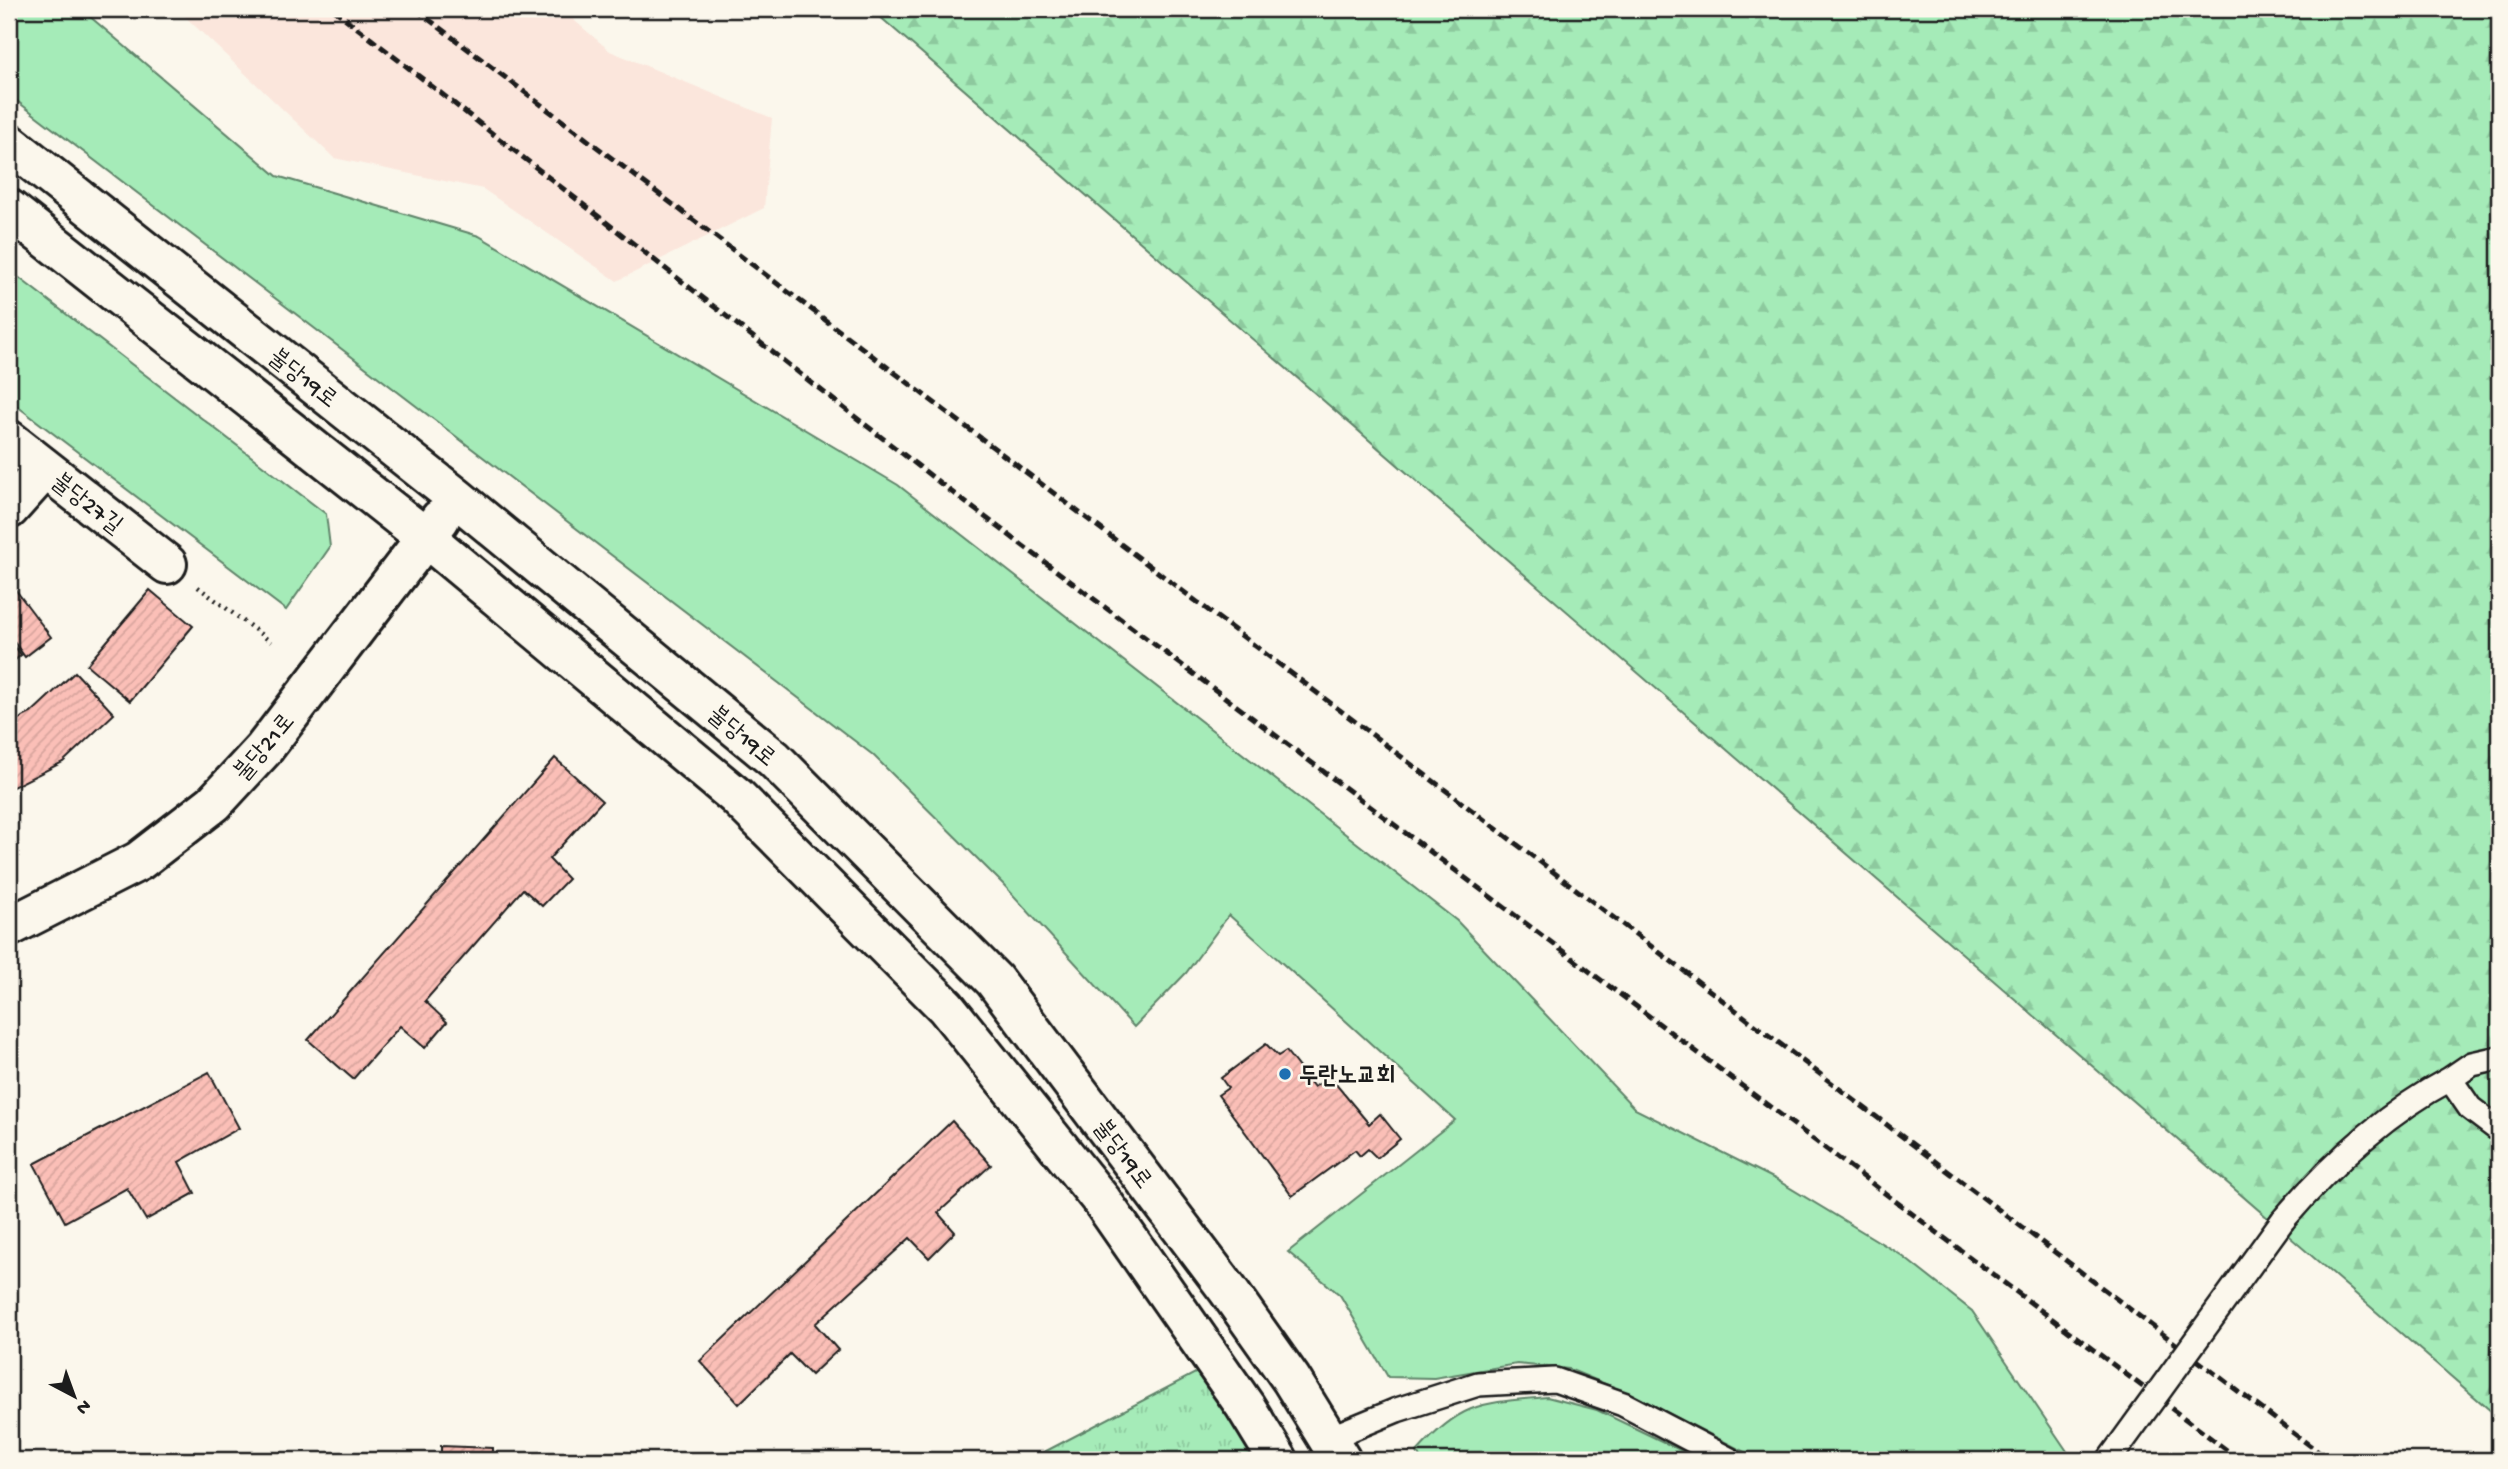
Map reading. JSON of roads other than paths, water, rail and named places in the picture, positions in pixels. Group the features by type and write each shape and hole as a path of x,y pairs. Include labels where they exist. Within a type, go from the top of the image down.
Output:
{"street":[{"name":"불당19로","path":"9,143 457,498 774,759 994,980 1228,1290 1291,1379 1334,1449"},
{"name":"불당19로","path":"9,209 425,537 736,796 946,1007 1102,1201 1245,1406 1278,1460"},
{"name":"불당27길","path":"9,440 167,564"},
{"path":"9,509 45,469"},
{"name":"불당21로","path":"9,927 139,861 214,803 263,750 457,498"}],"lane":[{"path":"2109,1460 2283,1220 2372,1132 2414,1098 2472,1064 2499,1058"},
{"path":"2450,1079 2470,1108 2499,1130"},
{"path":"1334,1449 1397,1410 1478,1384 1555,1380 1623,1404 1730,1460"}],"railway":[{"path":"333,9 949,490 2240,1460"},
{"path":"415,9 2329,1460"}],"place":[{"name":"두란노교회","path":"1285,1074"}]}
